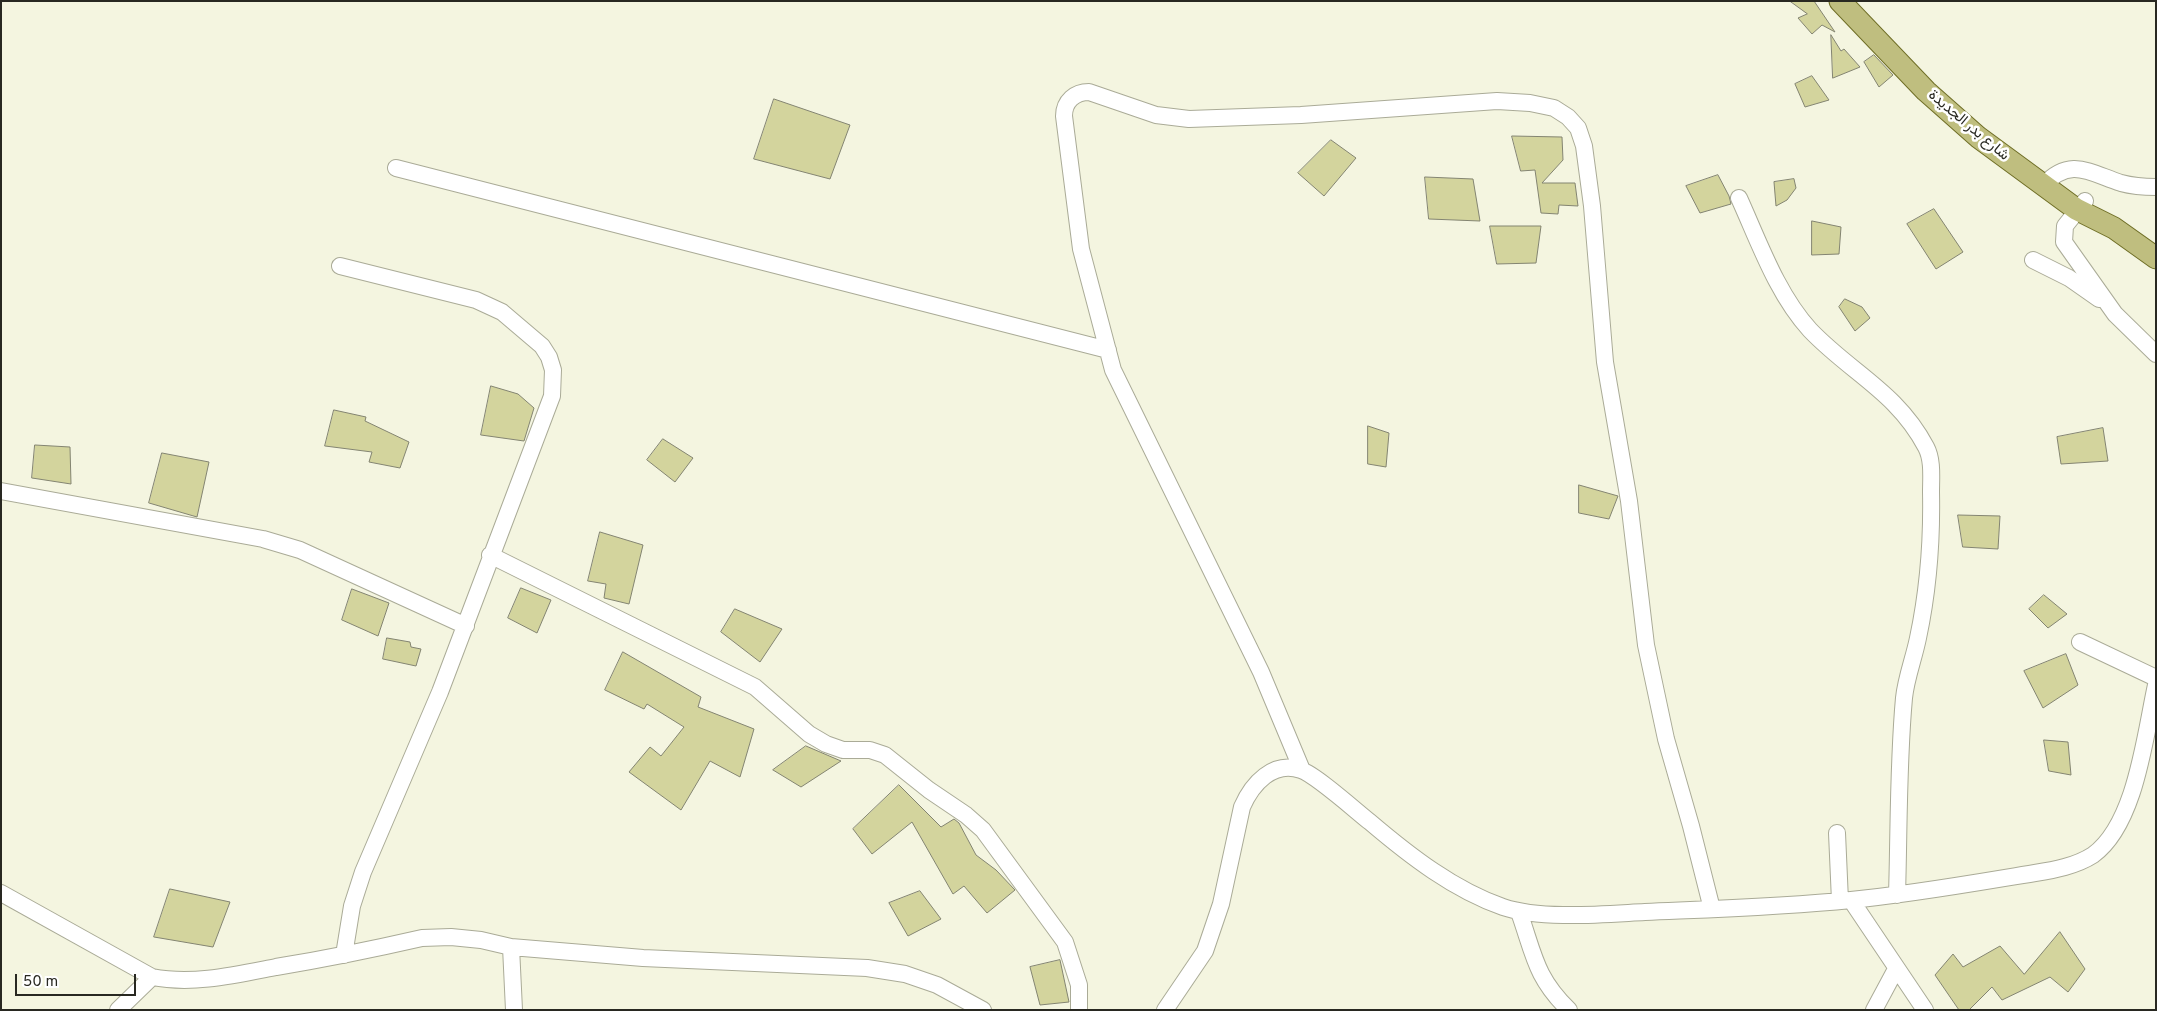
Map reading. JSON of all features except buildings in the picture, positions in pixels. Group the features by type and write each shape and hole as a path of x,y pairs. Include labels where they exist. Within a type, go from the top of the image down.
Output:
{"main road":[{"name":"شارع بدر الجديدة","path":"1840,1 1926,91 1978,137 2081,205 2156,258"},
{"name":"شارع بدر الجديدة","path":"1855,1 1939,91 2046,182"}],"street":[{"path":"1712,910 1691,826 1666,739 1646,645 1629,501 1605,362 1592,206 1584,146 1578,128 1568,117 1554,108 1530,103 1496,101 1301,115 1189,119 1156,115 1089,92 1081,92 1072,96 1067,104 1064,116 1081,249 1113,370 1261,672 1302,770 1439,874 1486,900 1520,912 1547,914 1615,914 1712,910 1845,901 1897,895 2060,868 2079,862 2099,849 2120,823 2128,805 2156,685"},
{"path":"396,168 1108,350"},
{"path":"2046,182 2071,168 2087,169 2122,183 2156,187"},
{"path":"1739,198 1785,295 1808,328 1844,362 1880,388 1899,407 1914,426 1928,450 1931,467 1932,510 1929,562 1918,637 1904,695 1897,895"},
{"path":"2081,205 2066,226 2064,242 2115,314"},
{"path":"2033,260 2069,278 2096,297 2156,354"},
{"path":"340,266 489,305 502,312 542,346 554,370 552,396 490,555 466,626 363,872 352,906 344,955"},
{"path":"1,491 263,539 300,550 466,626"},
{"path":"490,555 754,687 809,734 826,744 843,750 870,750 885,755 929,790 966,815 983,830 1065,942 1079,985 1079,1010"},
{"path":"2080,642 2156,678"},
{"path":"1166,1010 1205,952 1221,904 1242,807 1248,794 1257,781 1268,774 1281,769 1302,770"},
{"path":"1837,833 1845,901 1924,1010"},
{"path":"1,893 152,977 170,980 202,980 344,955 422,938 450,937 481,940 511,947 642,958 867,968 905,974 937,985 983,1010"},
{"path":"1520,912 1537,966 1545,983 1569,1010"},
{"path":"511,947 514,1010"},
{"path":"1874,1010 1896,970"},
{"path":"118,1010 152,977"}]}
